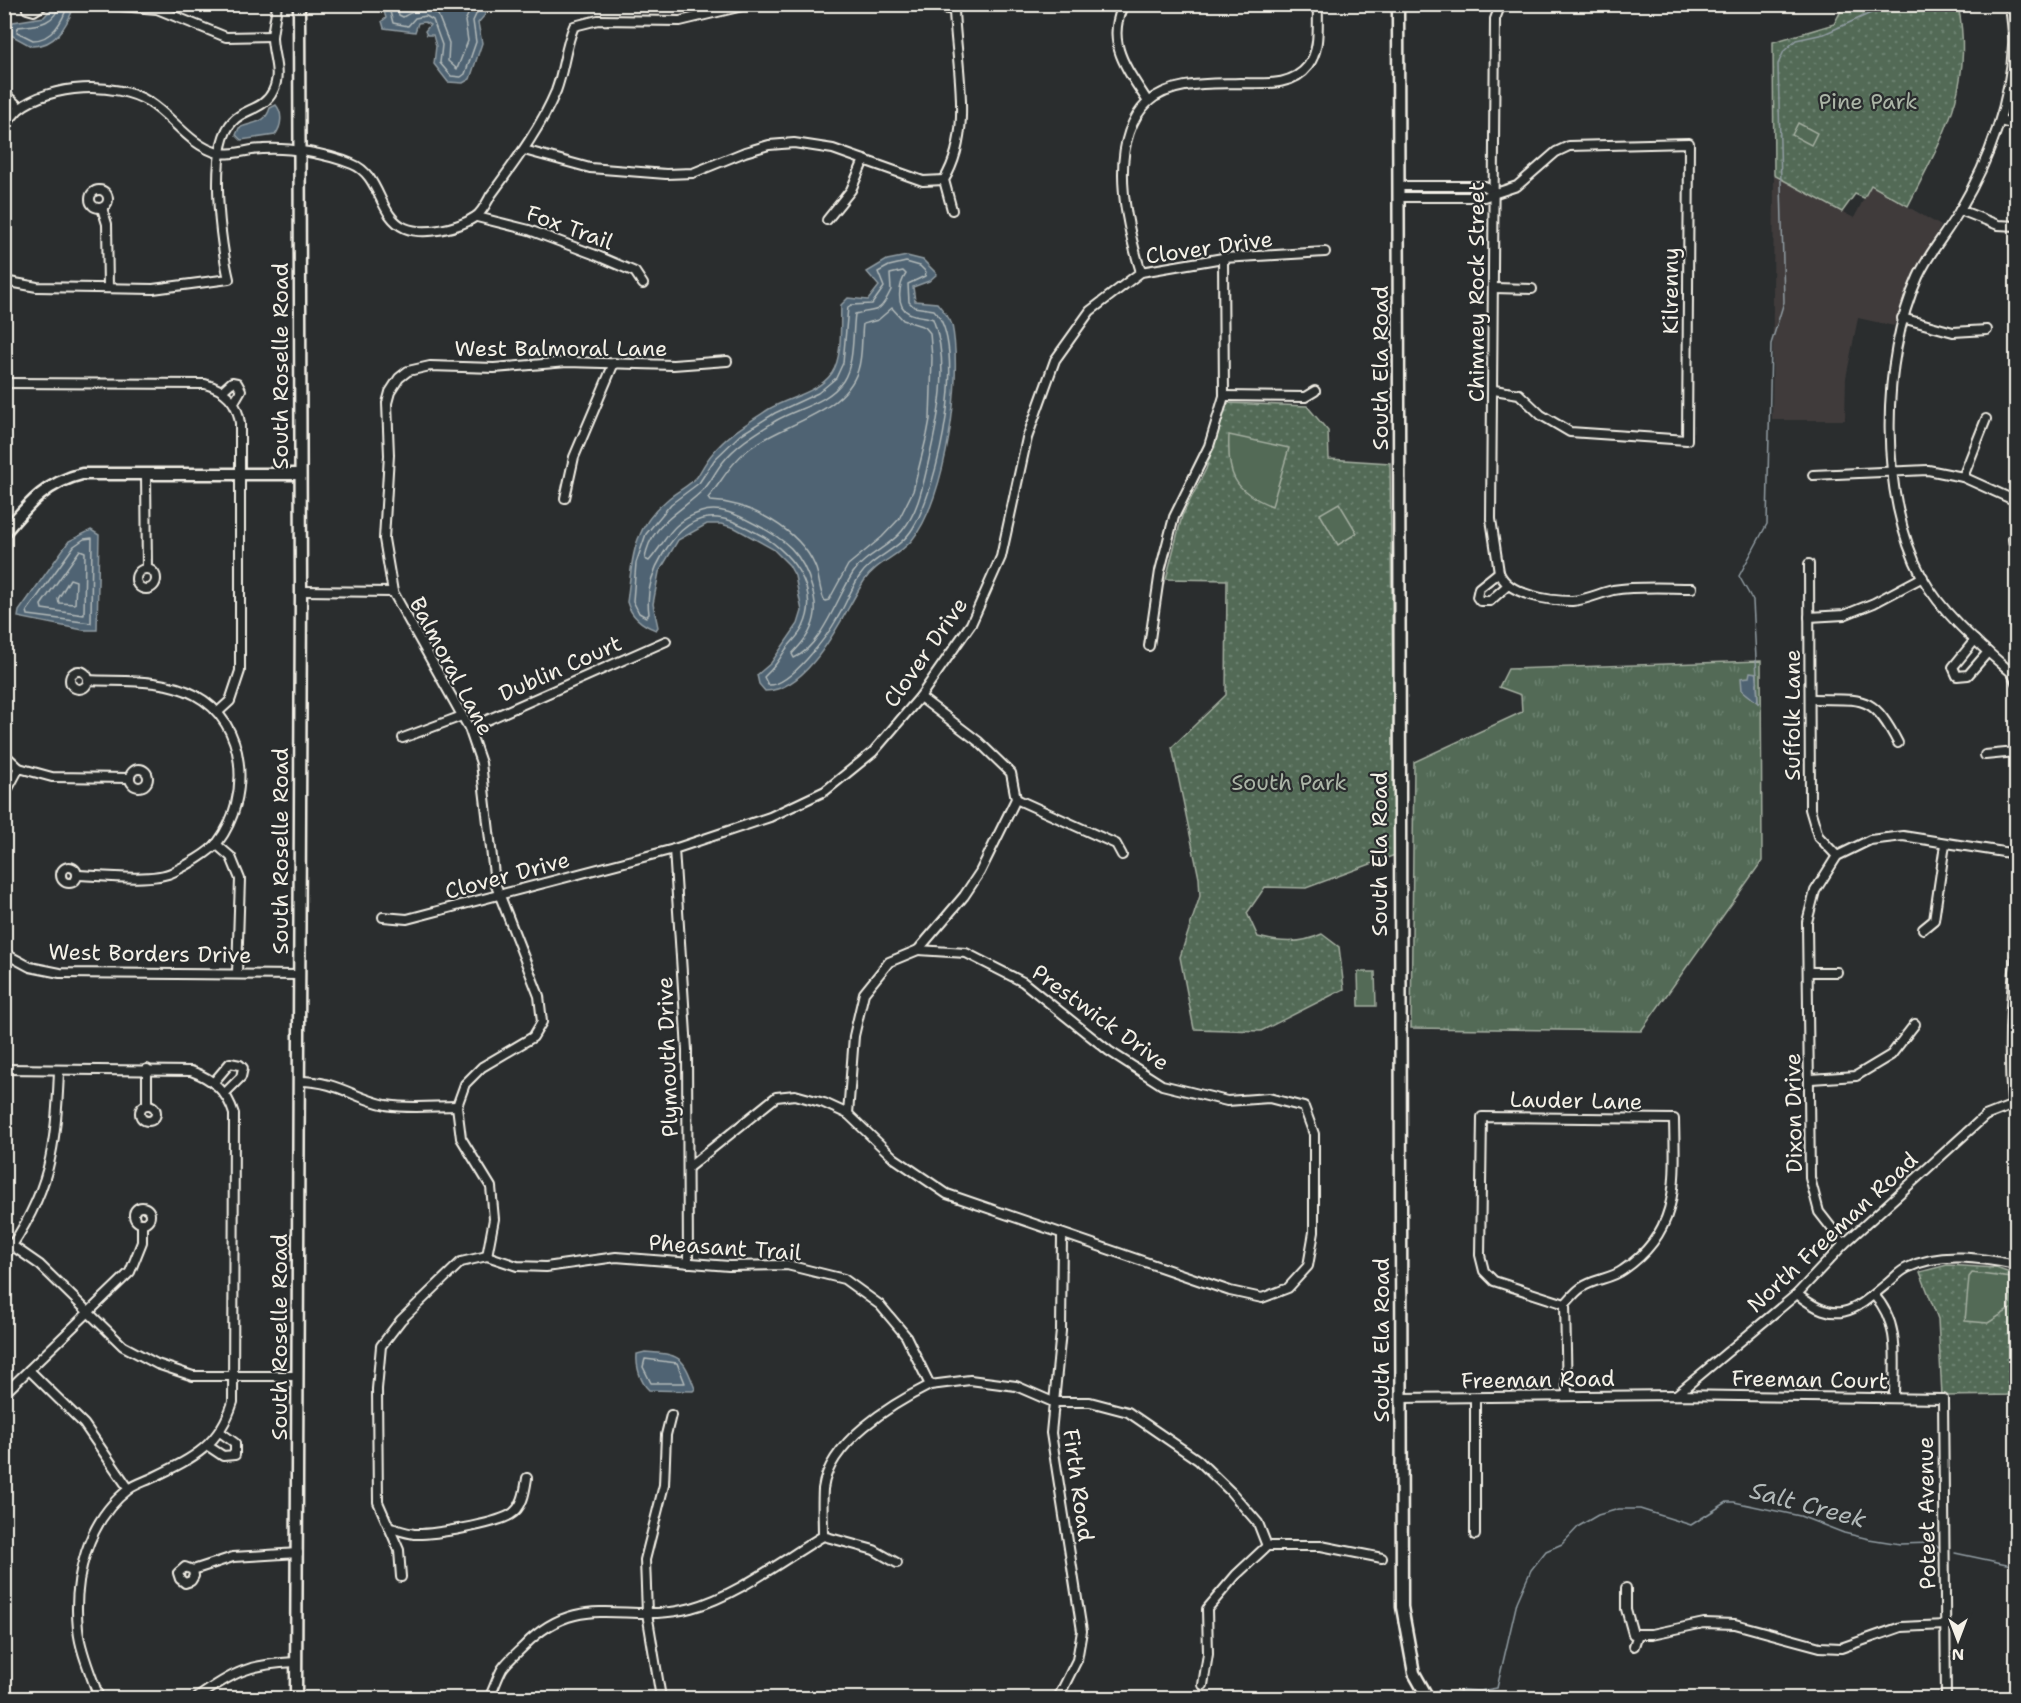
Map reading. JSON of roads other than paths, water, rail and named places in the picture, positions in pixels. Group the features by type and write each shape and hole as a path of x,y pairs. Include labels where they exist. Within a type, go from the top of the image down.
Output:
{"main road":[{"name":"South Roselle Road","path":"296,1698 301,591 298,4"},
{"name":"South Ela Road","path":"1398,4 1402,1607 1414,1673 1428,1698"},
{"path":"6,529 33,499 60,481 82,474 300,474"}],"street":[{"path":"27,9 34,11 45,4"},
{"path":"94,4 157,9 215,35 226,37 272,36"},
{"path":"4,281 37,287 153,289 229,279 222,250 218,215 220,154 224,136 232,121 260,107 272,92 277,66 272,36 277,4"},
{"path":"4,126 20,108 47,95 70,88 95,88 125,93 148,102 201,147 220,154 265,148 333,156 361,167 374,183 390,216 405,228 427,231 450,227 477,217 524,150 556,90 574,26 598,20 680,21 751,4"},
{"path":"919,4 954,10 960,140 954,164 944,180 952,210"},
{"path":"1124,4 1118,16 1115,42 1128,70 1148,102"},
{"path":"1141,272 1134,250 1121,166 1124,144 1148,102 1174,89 1200,84 1285,82 1308,67 1317,48 1318,4"},
{"path":"2010,4 2015,45 2000,121 1983,167 1960,210 1919,274 1902,318 1891,376 1892,472 1905,539 1923,578 1945,610 1988,652 2014,671 2016,682"},
{"name":"Chimney Rock Street","path":"1498,6 1495,19 1494,390 1491,519 1503,579 1533,596 1573,601 1614,590 1692,588"},
{"path":"4,93 20,108"},
{"path":"2000,121 2016,125"},
{"path":"524,150 590,168 666,174 693,172 745,152 773,145 794,143 832,149 923,181 944,180"},
{"name":"Kilrenny","path":"1494,192 1517,186 1556,152 1569,146 1689,143 1687,440 1570,432 1541,415 1519,394 1494,390"},
{"path":"827,220 851,190 864,160"},
{"path":"1400,191 1484,197 1494,192"},
{"path":"102,208 107,224 108,287"},
{"path":"1960,210 1998,225 2016,226"},
{"name":"Fox Trail","path":"477,217 529,230 593,254 635,272 643,284"},
{"name":"Clover Drive","path":"383,917 407,919 674,849 770,817 825,791 873,752 920,697 971,624 1001,558 1027,438 1055,360 1090,311 1141,272 1223,258 1325,252"},
{"path":"1149,646 1160,570 1174,517 1209,446 1224,396 1223,258"},
{"path":"1494,288 1532,289"},
{"path":"1902,318 1953,332 1987,330"},
{"name":"West Balmoral Lane","path":"399,378 408,371 430,366 494,368 567,362 672,365 727,362"},
{"path":"565,498 574,457 614,363"},
{"name":"Balmoral Lane","path":"399,378 390,392 387,403 389,455 383,521 385,560 393,592 469,728 481,763 491,856 499,896 539,996 543,1022 533,1037 482,1067 465,1084 457,1106"},
{"path":"224,392 232,382 237,383 241,390 234,402"},
{"path":"4,383 205,384 224,392 234,402 240,423 240,678 230,701 218,712"},
{"path":"1224,396 1305,397 1315,391"},
{"path":"1963,477 1986,419"},
{"path":"1813,475 1928,470 1963,477 2016,501"},
{"path":"146,475 147,569"},
{"path":"2015,553 2013,539 2016,531"},
{"name":"Suffolk Lane","path":"1809,564 1810,809 1818,836 1837,856"},
{"path":"1809,617 1844,615 1874,603 1923,578"},
{"path":"301,591 393,592"},
{"path":"1975,640 1953,667 1957,676 1968,675 1988,652"},
{"name":"Dublin Court","path":"469,728 666,641"},
{"path":"78,875 135,877 170,874 216,844 233,815 242,777 235,743 218,712 196,695 165,684 88,680"},
{"path":"848,1114 854,1036 864,993 889,962 918,950 964,896 980,872 1016,799 1011,773 979,742 920,697"},
{"path":"1811,699 1862,700 1881,713 1898,743"},
{"path":"403,738 462,716"},
{"path":"1985,755 2016,752"},
{"path":"4,754 19,768 52,777 130,778"},
{"path":"4,796 19,768"},
{"path":"1016,799 1116,844 1122,855"},
{"path":"1837,856 1869,840 1903,836 2016,854"},
{"path":"216,844 231,857 240,879 237,973"},
{"path":"1923,929 1934,920 1945,844"},
{"name":"Plymouth Drive","path":"674,849 687,1050 688,1263"},
{"name":"Dixon Drive","path":"1837,856 1815,891 1807,922 1811,1079 1810,1178 1819,1212 1844,1244"},
{"name":"Prestwick Drive","path":"918,950 966,953 1023,981 1109,1051 1162,1085 1227,1101 1269,1098 1304,1107 1314,1134 1314,1232 1308,1266 1288,1288 1262,1298 1230,1291 1062,1234"},
{"name":"West Borders Drive","path":"4,953 30,967 60,973 299,975"},
{"path":"2014,1104 2008,1047 2016,955"},
{"path":"1808,972 1837,972"},
{"path":"1811,1079 1856,1076 1891,1055 1915,1024"},
{"path":"213,1083 230,1063 240,1065 243,1068 241,1077 223,1091"},
{"path":"4,1069 191,1071 223,1091 231,1104 235,1123 235,1376 233,1402 220,1432 208,1446 190,1459 129,1489 106,1514 92,1535 84,1557 77,1592 78,1631 99,1698"},
{"path":"147,1069 147,1105"},
{"path":"4,1257 34,1212 47,1179 57,1130 59,1071"},
{"path":"299,1081 318,1081 386,1105 457,1106 461,1138 491,1187 494,1219 487,1256 461,1262 401,1320 381,1346 377,1389 378,1502 399,1550 401,1577"},
{"path":"689,1167 776,1097 795,1095 824,1103 848,1114 894,1158 947,1194 1062,1234"},
{"name":"North Freeman Road","path":"1676,1395 1797,1294 1844,1244 1985,1116 2014,1104"},
{"name":"Lauder Lane","path":"1482,1117 1674,1119 1675,1185 1668,1218 1660,1233 1649,1249 1623,1271 1582,1287 1565,1304 1494,1281 1484,1271 1480,1255 1482,1117"},
{"path":"4,1394 130,1272 142,1242 142,1223"},
{"name":"Firth Road","path":"1058,1698 1077,1660 1082,1631 1051,1433 1061,1331 1062,1234"},
{"path":"4,1240 40,1265 123,1346 157,1364 193,1376 298,1376"},
{"name":"Pheasant Trail","path":"487,1256 517,1266 546,1268 616,1257 729,1266 787,1265 844,1279 880,1305 906,1336 930,1385"},
{"path":"1797,1294 1812,1306 1833,1313 1849,1312 1907,1268 1945,1257 1983,1258 2016,1265"},
{"path":"1874,1295 1891,1320 1894,1331 1894,1398"},
{"path":"1565,1304 1568,1395"},
{"path":"29,1370 84,1424 129,1489"},
{"path":"823,1536 824,1487 838,1454 864,1426 895,1403 930,1385 970,1380 1016,1386 1053,1402 1090,1402 1128,1412 1198,1460 1231,1492 1258,1523 1267,1546"},
{"name":"Freeman Road","path":"1401,1398 1676,1395"},
{"name":"Freeman Court","path":"1676,1395 1805,1399 1943,1399"},
{"path":"1474,1535 1475,1398"},
{"name":"Poteet Avenue","path":"1943,1399 1946,1698"},
{"path":"661,1698 647,1613 645,1560 664,1485 666,1435 671,1415"},
{"path":"208,1446 223,1456 235,1455 235,1443 220,1432"},
{"path":"391,1528 414,1534 463,1528 511,1515 524,1498 527,1478"},
{"path":"489,1698 502,1669 541,1629 566,1616 609,1612 647,1613 690,1608 741,1586 823,1536 860,1544 897,1563"},
{"path":"1203,1686 1208,1654 1207,1609 1236,1575 1267,1546 1321,1546 1382,1558"},
{"path":"193,1570 233,1557 298,1553"},
{"path":"1626,1588 1626,1609 1633,1634 1652,1634 1704,1623 1735,1624 1820,1647 1841,1648 1901,1627 1946,1625"},
{"path":"1634,1646 1638,1634"},
{"path":"197,1698 228,1676 267,1664 296,1662"}],"water":[{"path":"55,5 74,5 74,7 59,34 47,43 31,46 9,34 13,22 44,17"},
{"path":"382,5 488,5 485,15 478,23 482,43 470,79 463,83 448,82 434,64 436,46 433,35 427,35 425,31 430,25 425,22 418,23 415,32 384,28 382,21 386,18"},
{"path":"276,105 281,120 275,135 241,140 236,135 239,128 262,120 270,108"},
{"path":"907,256 923,260 937,274 929,281 913,287 915,301 937,303 951,322 955,347 953,405 949,437 934,496 924,521 912,540 901,551 881,564 864,581 836,630 811,665 782,688 765,691 759,684 757,675 771,663 798,624 802,611 795,576 789,565 773,549 735,528 721,524 707,524 678,540 659,572 653,604 658,627 656,630 638,619 631,612 627,602 636,546 640,534 656,511 697,477 724,441 769,409 811,390 826,380 836,366 838,358 841,305 848,298 868,300 879,286 867,272 887,260"},
{"path":"91,530 99,535 97,630 83,630 18,617 19,611 69,541"},
{"path":"1750,672 1757,673 1758,703 1742,690 1741,678 1749,677"},
{"path":"645,1352 666,1354 679,1359 687,1370 695,1389 693,1391 649,1390 639,1374 637,1364 637,1354"}],"waterway":[{"path":"1757,678 1753,601 1739,576 1767,524 1771,344 1784,302 1778,64 1784,51 1796,40 1824,34 1891,4"},
{"path":"1757,683 1758,703"},
{"name":"Salt Creek","path":"1431,1693 1439,1690 1455,1695 1462,1690 1480,1691 1497,1688 1517,1602 1531,1570 1546,1551 1562,1544 1579,1526 1598,1515 1619,1509 1640,1509 1691,1525 1727,1502 1734,1502 1800,1516 1844,1533 1869,1539 1900,1544 1931,1543 1939,1548"},
{"name":"Salt Creek","path":"1955,1553 2016,1566"},
{"name":"Salt Creek","path":"1408,1698 1420,1696"},
{"name":"Salt Creek","path":"1350,1698 1382,1698"}],"park label":[{"name":"Pine Park","path":"1868,101"},
{"name":"South Park","path":"1289,782"}]}
